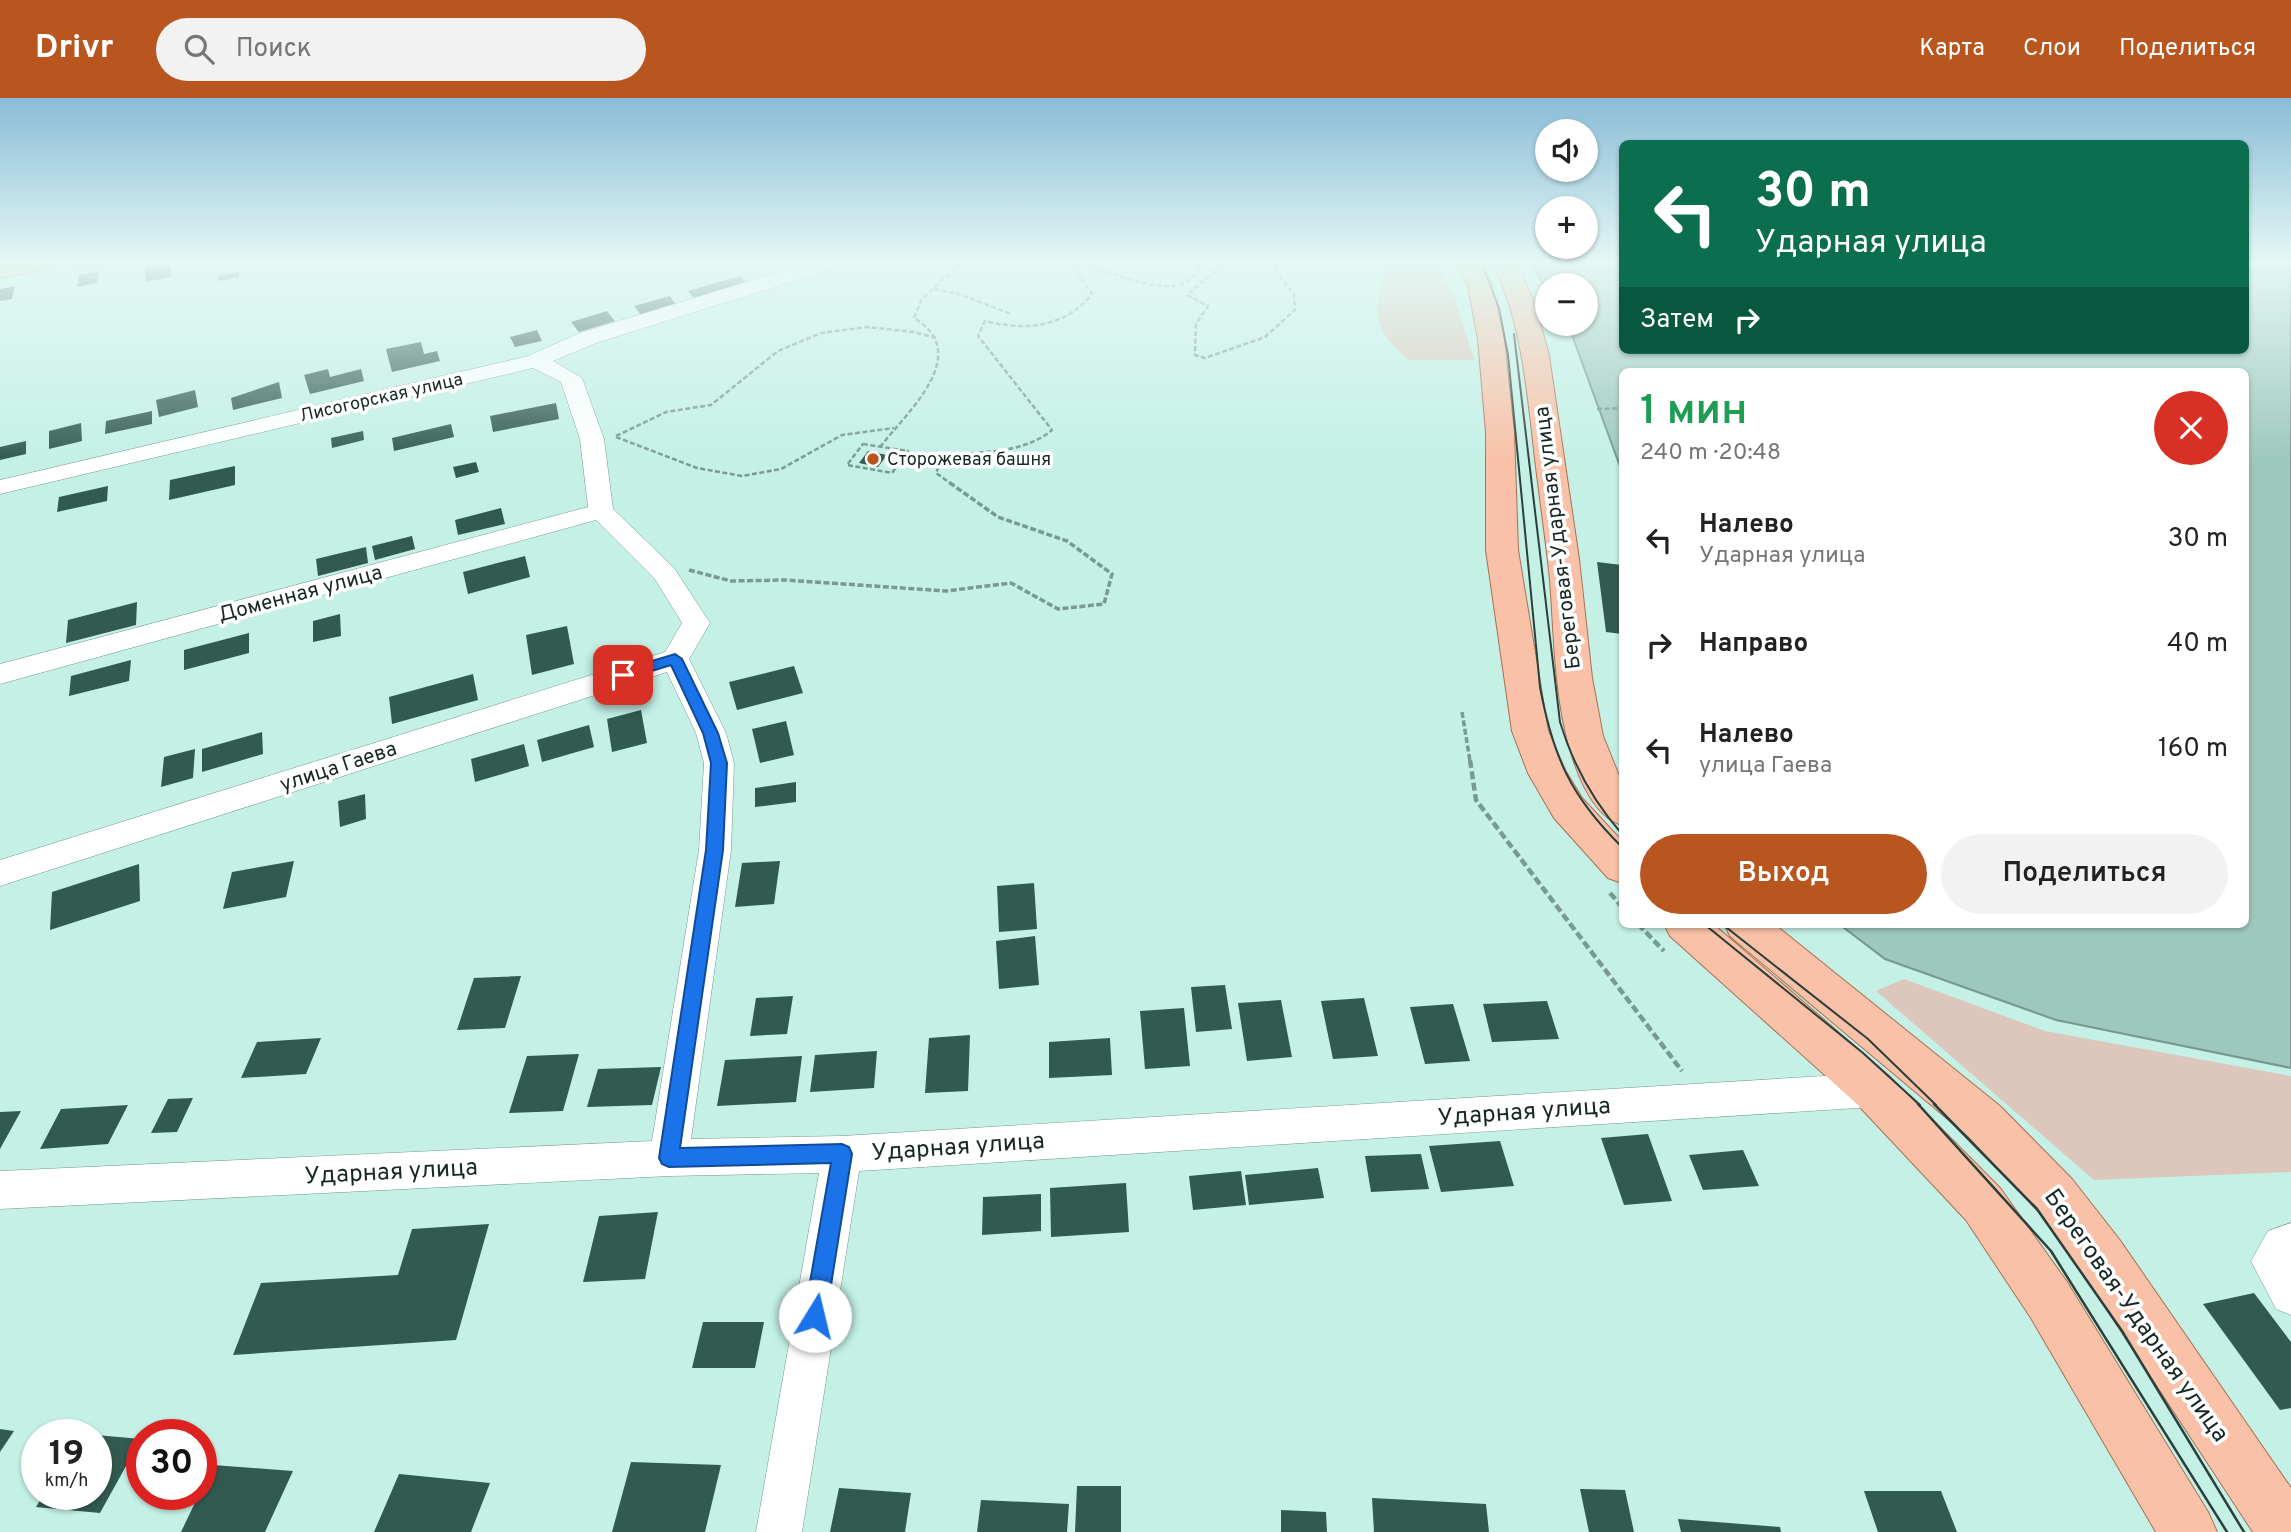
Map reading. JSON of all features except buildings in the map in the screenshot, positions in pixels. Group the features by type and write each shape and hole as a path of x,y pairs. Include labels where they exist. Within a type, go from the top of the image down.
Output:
{"main road":[{"name":"Береговая-Ударная улица","path":"1489,328 1500,432 1502,550 1530,731 1547,774 1568,808 1619,864"},
{"name":"Береговая-Ударная улица","path":"1529,328 1566,579 1577,706 1601,776 1619,806"},
{"name":"Береговая-Ударная улица","path":"1750,928 1984,1121 2055,1195 2101,1256 2287,1532"},
{"path":"1676,939 1873,1090 1948,1164 2014,1245 2188,1532"}],"street":[{"name":"Лисогорская улица","path":"0,487 534,360 621,328"},
{"path":"534,360 571,378 604,438 601,511 665,575 696,623 675,659 711,733 719,763 715,850 669,1158"},
{"name":"Доменная улица","path":"0,674 601,511"},
{"name":"улица Гаева","path":"0,873 675,659"},
{"name":"Ударная улица","path":"0,1190 669,1158 842,1154 1873,1090"},
{"path":"779,1532 842,1154"},
{"path":"2291,1243 2281,1245 2272,1261 2291,1294"}],"path":[{"path":"604,438 675,410 708,407 729,395 756,366 781,348 850,328"},
{"path":"893,328 912,330 936,338"},
{"path":"880,447 940,360 936,338 930,328"},
{"path":"650,559 731,581 785,580 946,591 1011,583 1058,609 1104,604 1112,574 1067,541 998,517 936,473 943,456 987,452 1034,442 1052,429 978,335 982,328"},
{"path":"1196,328 1195,355 1205,358 1266,339 1279,328"},
{"path":"1597,409 1619,408"},
{"path":"604,438 715,472 758,475 781,470 843,433 894,428"},
{"path":"863,444 880,447 908,452 892,473 846,465 863,444"},
{"path":"1462,712 1476,800 1704,1100"},
{"path":"1648,928 1676,939"}],"shaded area":[{"path":"1382,328 1464,328 1474,360 1409,360"},
{"path":"1904,979 2045,1031 2291,1076 2291,1172 2094,1180 1876,991"}],"water":[{"path":"1598,328 1619,328 1619,354 2249,354 2249,328 2291,328 2291,1068 2056,1020 1885,959 1844,928 2249,928 2249,368 1619,368 1619,464 1572,336 1598,336"}],"tram line":[{"path":"1503,328 1508,355 1540,687 1545,712 1558,755 1577,793 1619,844"},
{"path":"1514,334 1560,722 1585,781 1601,808 1619,830"},
{"path":"1709,928 1863,1053 1920,1105"},
{"path":"1727,928 1868,1039 1936,1105"},
{"path":"1918,1104 2051,1251 2227,1532"},
{"path":"1934,1104 2037,1209 2122,1331 2244,1532"}],"place":[{"name":"Сторожевая башня","path":"873,459"}],"route":[{"path":"623,675 675,659 711,733 719,763 715,850 669,1158 842,1154 815,1316"}]}
